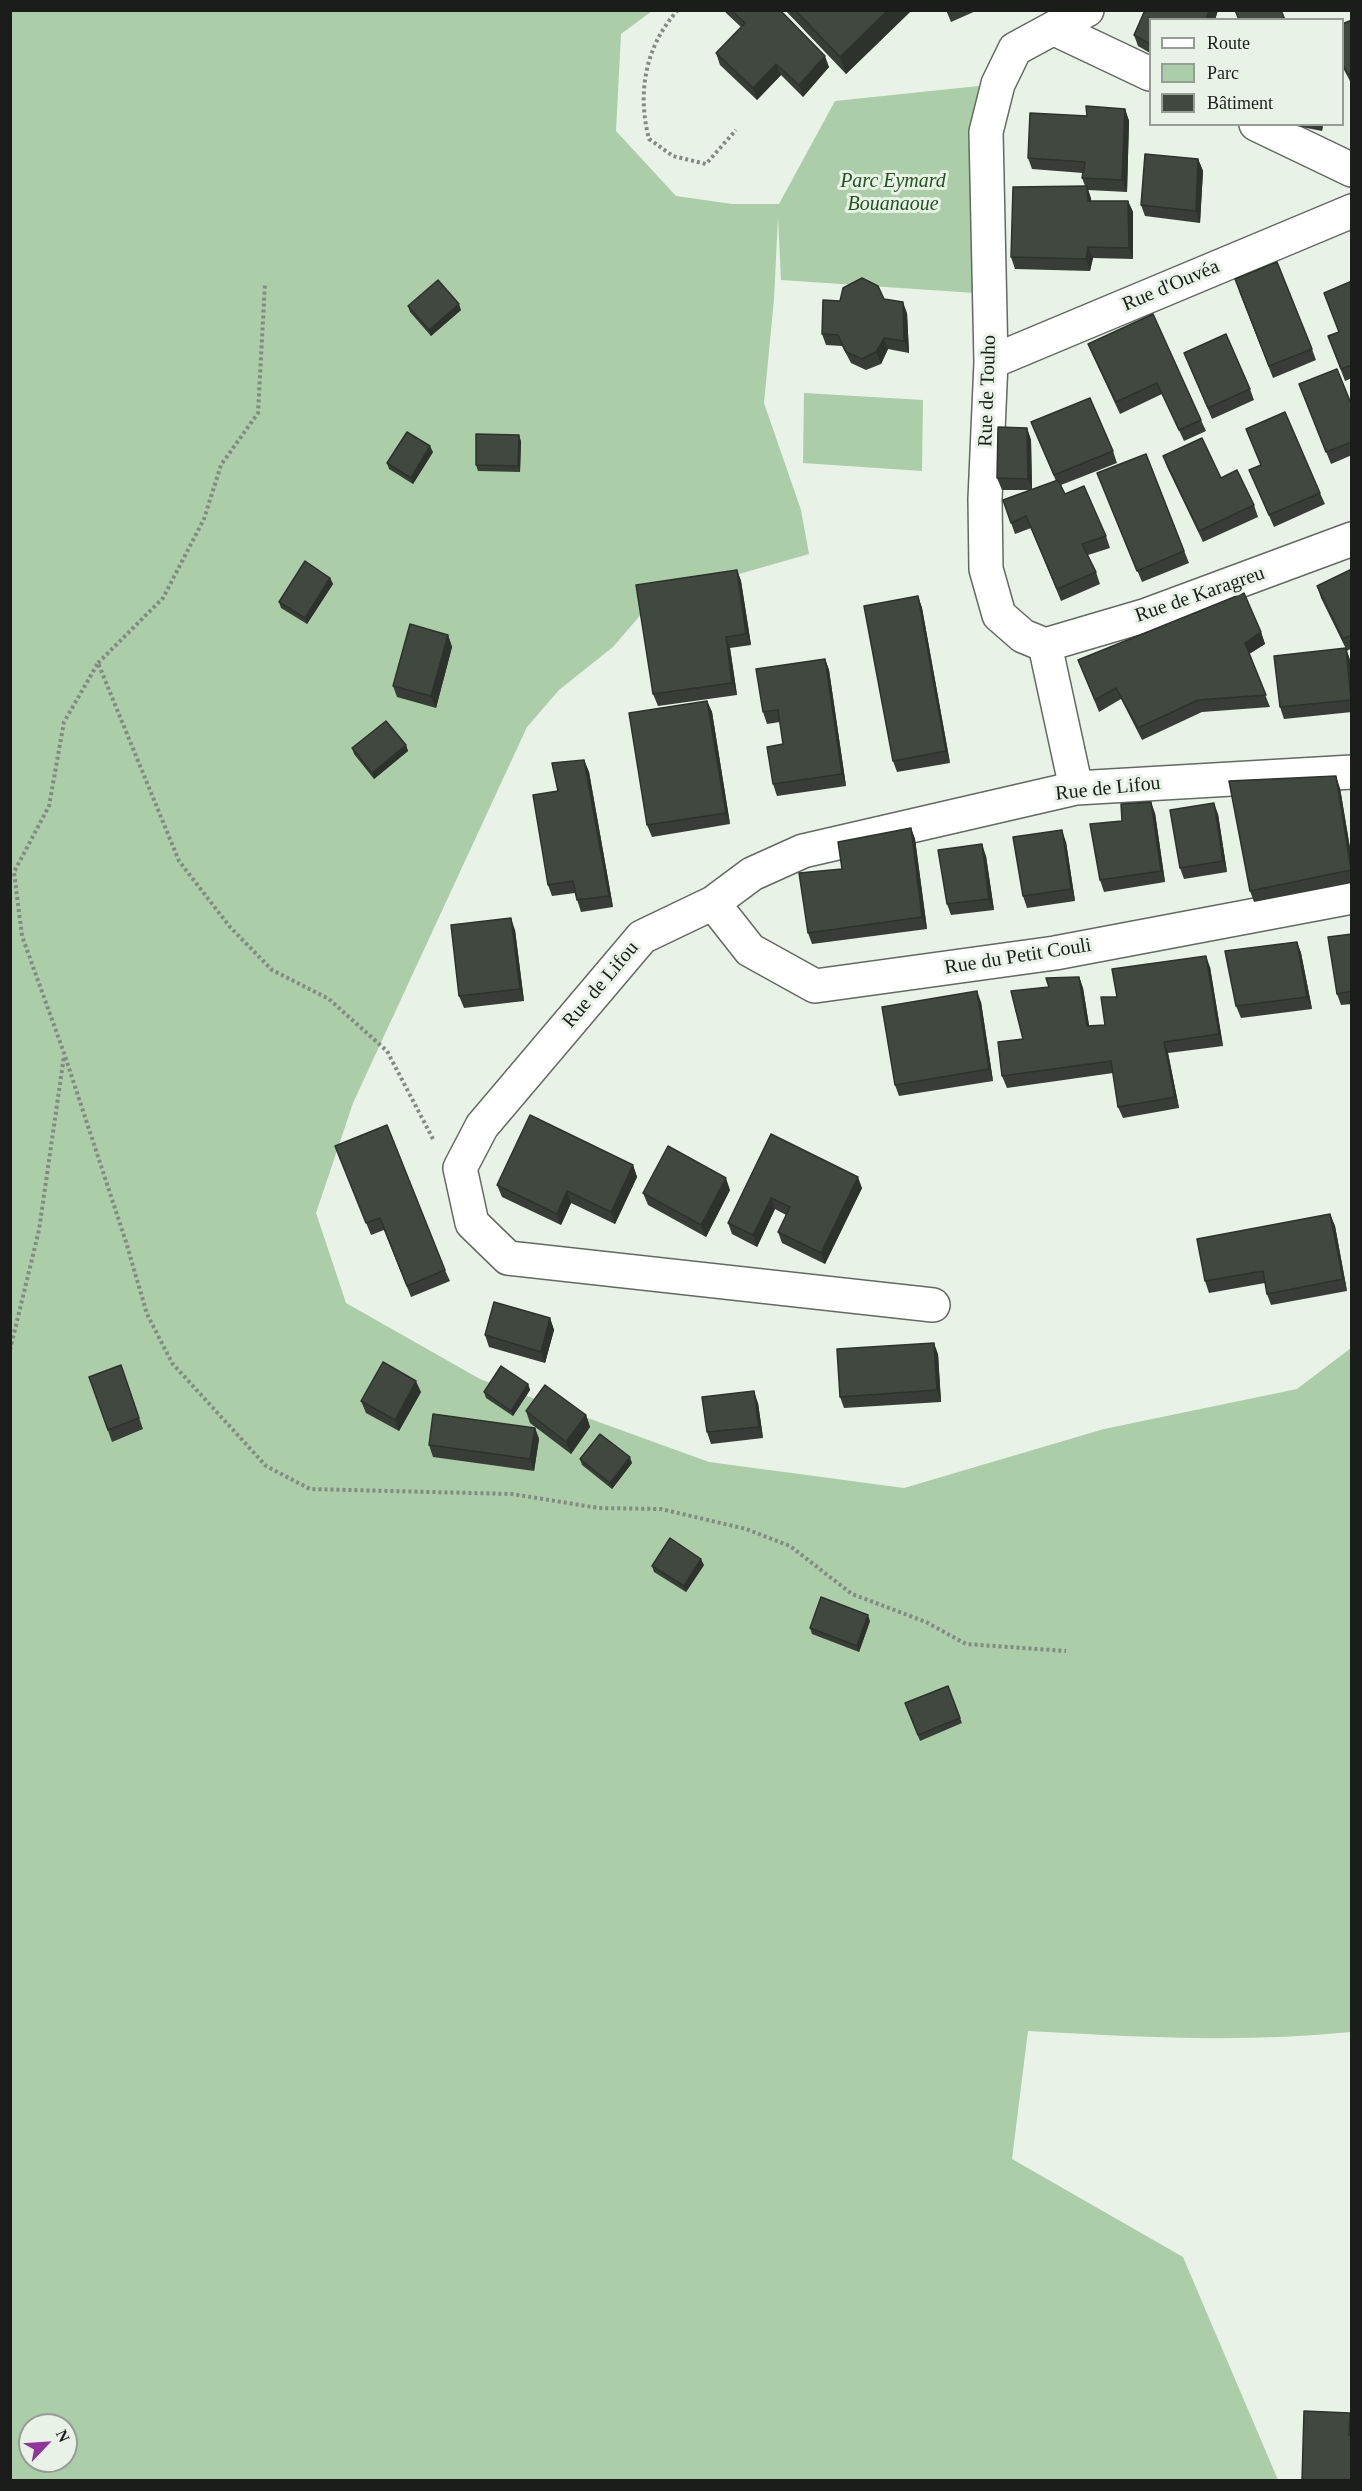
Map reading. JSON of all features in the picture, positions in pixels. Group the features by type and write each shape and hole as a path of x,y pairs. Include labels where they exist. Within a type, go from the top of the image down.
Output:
{"street":[{"name":"Rue de Touho","path":"1046,645 1023,636 999,615 986,569 985,499 991,362 986,132 998,84 1015,50 1087,10"},
{"path":"1056,29 1149,74"},
{"path":"1260,126 1352,170"},
{"name":"Rue d'Ouvéa","path":"991,362 1352,211"},
{"name":"Rue de Karagreu","path":"1046,645 1147,615 1352,539"},
{"path":"1046,645 1076,788"},
{"name":"Rue de Lifou","path":"460,1168 482,1126 642,937 713,903 752,874 803,851 1076,788 1352,772"},
{"name":"Rue du Petit Couli","path":"713,903 750,950 815,986 1055,953 1352,897"},
{"path":"460,1168 472,1223 508,1258 933,1305"}],"path":[{"path":"678,10 664,25 646,64 644,118 649,139 673,156 706,165 736,130"},
{"path":"265,283 258,413 221,465 204,519 163,597 98,663 64,722 49,806 14,872 22,936 64,1053 126,1242 147,1314 172,1363 266,1466 310,1490 512,1494 599,1508 661,1509 746,1529 790,1546 852,1594 926,1622 966,1644 1066,1651"},
{"path":"98,663 179,861 230,927 272,970 328,999 387,1051 429,1136 460,1168"},
{"path":"10,1350 39,1230 64,1053"}],"green space":[{"name":"Parc Eymard Bouanaoue","path":"11,11 652,11 621,34 616,131 676,196 732,204 779,204 835,101 998,84 990,294 781,280 778,217 774,299 764,403 801,510 809,554 655,598 613,647 559,690 527,727 353,1103 316,1213 346,1303 480,1379 709,1462 904,1488 1104,1429 1297,1389 1351,1348 1351,2032 1230,2038 1149,2037 1028,2031 1012,2159 1183,2257 1278,2480 11,2480"},
{"path":"804,393 923,400 922,471 803,463"}],"building":[{"path":"731,10 780,10 825,56 799,85 776,64 753,88 716,53 745,23"},
{"path":"795,10 888,10 840,57"},
{"path":"1145,10 1209,10 1207,18 1149,18 1149,43 1134,35"},
{"path":"1235,10 1281,10 1284,18 1238,18"},
{"path":"1352,20 1352,73 1348,74 1344,67 1344,23"},
{"path":"1086,106 1125,109 1122,180 1082,178 1085,162 1028,158 1030,113 1087,116"},
{"path":"1145,154 1198,159 1196,211 1141,205"},
{"path":"1087,186 1088,201 1128,201 1129,248 1088,247 1086,259 1011,257 1013,187"},
{"path":"1277,262 1312,349 1269,366 1235,279"},
{"path":"862,278 878,286 884,299 903,302 904,341 884,338 876,352 862,359 846,352 838,335 822,334 823,300 840,301 843,288"},
{"path":"438,280 459,304 429,330 408,306"},
{"path":"1352,281 1352,365 1341,369 1328,336 1339,332 1324,293"},
{"path":"1153,314 1201,420 1179,430 1157,383 1116,402 1088,344"},
{"path":"1226,334 1250,389 1208,408 1184,353"},
{"path":"1337,369 1352,406 1352,442 1326,452 1299,384"},
{"path":"1090,398 1113,451 1054,475 1031,422"},
{"path":"1285,412 1320,493 1269,515 1249,470 1261,465 1246,429"},
{"path":"998,427 1027,428 1028,479 997,478"},
{"path":"407,432 430,446 411,478 387,463"},
{"path":"476,434 519,435 518,466 476,465"},
{"path":"1202,438 1221,478 1237,470 1254,505 1199,531 1163,456"},
{"path":"1146,454 1184,551 1137,571 1097,473"},
{"path":"1058,480 1065,494 1084,486 1106,536 1082,544 1096,572 1057,589 1026,516 1011,523 1003,500"},
{"path":"305,561 330,578 305,618 279,602"},
{"path":"1352,569 1352,635 1343,639 1317,586"},
{"path":"737,570 746,634 726,637 732,683 653,694 636,585"},
{"path":"1244,593 1261,632 1245,643 1266,695 1198,700 1138,728 1116,688 1095,700 1078,660"},
{"path":"918,596 946,751 893,761 864,606"},
{"path":"410,624 448,635 431,696 393,686"},
{"path":"1346,648 1351,700 1280,707 1274,656"},
{"path":"825,659 842,774 773,784 767,747 783,744 778,710 763,712 756,669"},
{"path":"707,701 726,813 647,825 629,713"},
{"path":"386,721 406,745 372,773 352,748"},
{"path":"584,760 609,896 577,900 573,881 548,885 533,795 558,791 552,763"},
{"path":"1336,776 1351,870 1250,891 1229,781"},
{"path":"1151,802 1161,871 1100,880 1090,824 1122,821 1121,804"},
{"path":"1214,803 1223,861 1180,868 1170,810"},
{"path":"911,828 922,917 808,933 799,873 842,869 838,842"},
{"path":"1062,830 1071,889 1023,896 1013,837"},
{"path":"982,844 989,899 947,904 938,850"},
{"path":"511,918 520,989 459,996 451,925"},
{"path":"1352,934 1352,991 1337,994 1328,937"},
{"path":"1297,942 1307,997 1236,1006 1225,951"},
{"path":"1206,956 1219,1034 1164,1042 1175,1097 1118,1107 1111,1061 1002,1076 998,1042 1023,1039 1011,991 1049,987 1046,978 1079,977 1087,1026 1105,1025 1101,997 1117,997 1112,969"},
{"path":"977,991 989,1069 895,1085 882,1007"},
{"path":"530,1115 633,1165 611,1212 567,1191 557,1214 497,1185"},
{"path":"387,1125 445,1270 407,1286 380,1218 366,1223 335,1146"},
{"path":"771,1134 858,1177 821,1253 778,1232 790,1207 771,1198 753,1235 728,1223"},
{"path":"668,1146 726,1178 701,1225 643,1193"},
{"path":"1330,1214 1343,1279 1267,1294 1263,1271 1205,1281 1197,1239"},
{"path":"494,1302 550,1318 541,1352 485,1335"},
{"path":"934,1343 937,1390 840,1397 837,1349"},
{"path":"383,1362 416,1381 395,1420 361,1401"},
{"path":"121,1365 139,1418 108,1430 89,1377"},
{"path":"501,1366 528,1384 511,1411 484,1392"},
{"path":"545,1385 586,1415 566,1442 526,1411"},
{"path":"754,1391 759,1427 707,1432 702,1397"},
{"path":"433,1414 535,1428 530,1459 429,1445"},
{"path":"600,1434 630,1457 610,1483 580,1459"},
{"path":"670,1538 701,1559 684,1586 652,1566"},
{"path":"821,1597 868,1615 857,1646 810,1628"},
{"path":"948,1686 960,1718 918,1735 905,1703"},
{"path":"1304,2411 1350,2413 1352,2481 1302,2481"}]}
